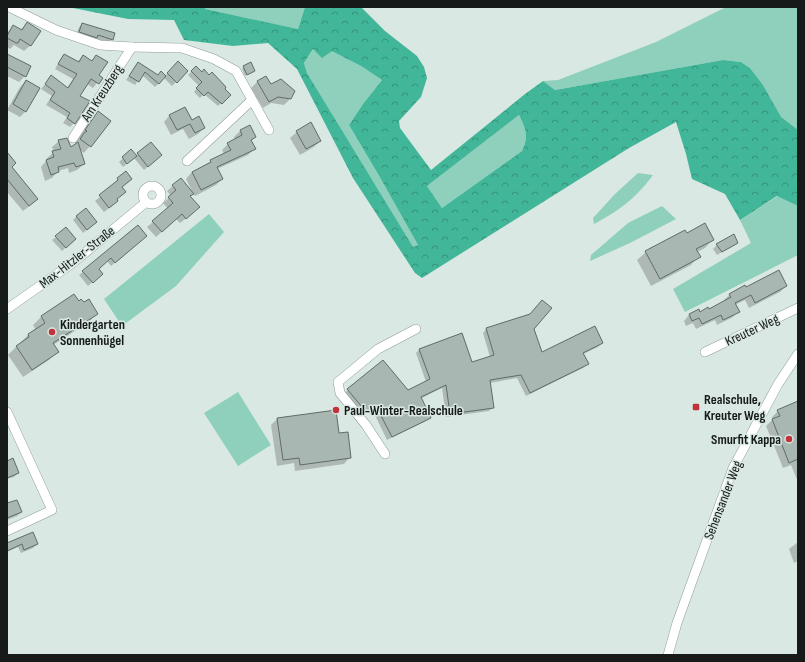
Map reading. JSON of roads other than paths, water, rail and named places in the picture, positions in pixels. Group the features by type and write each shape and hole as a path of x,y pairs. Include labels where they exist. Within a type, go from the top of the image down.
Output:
{"street":[{"name":"Am Kreuzberg","path":"9,7 56,30 100,45 182,48 214,59 236,71 268,130"},
{"name":"Am Kreuzberg","path":"73,138 132,47"},
{"path":"187,161 252,100"},
{"name":"Max-Hitzler-Straße","path":"7,310 74,262 145,203"},
{"name":"Kreuter Weg","path":"705,352 798,308"},
{"path":"385,454 366,425 340,392 338,382 378,349 416,329"},
{"name":"Sehensander Weg","path":"668,655 677,622 733,468 778,384 798,354"},
{"path":"7,531 52,510 8,415"}],"place":[{"name":"Kindergarten Sonnenhügel","path":"52,332"},
{"name":"Realschule, Kreuter Weg","path":"696,407"},
{"name":"Paul-Winter-Realschule","path":"336,410"},
{"name":"Smurfit Kappa","path":"789,439"}]}
